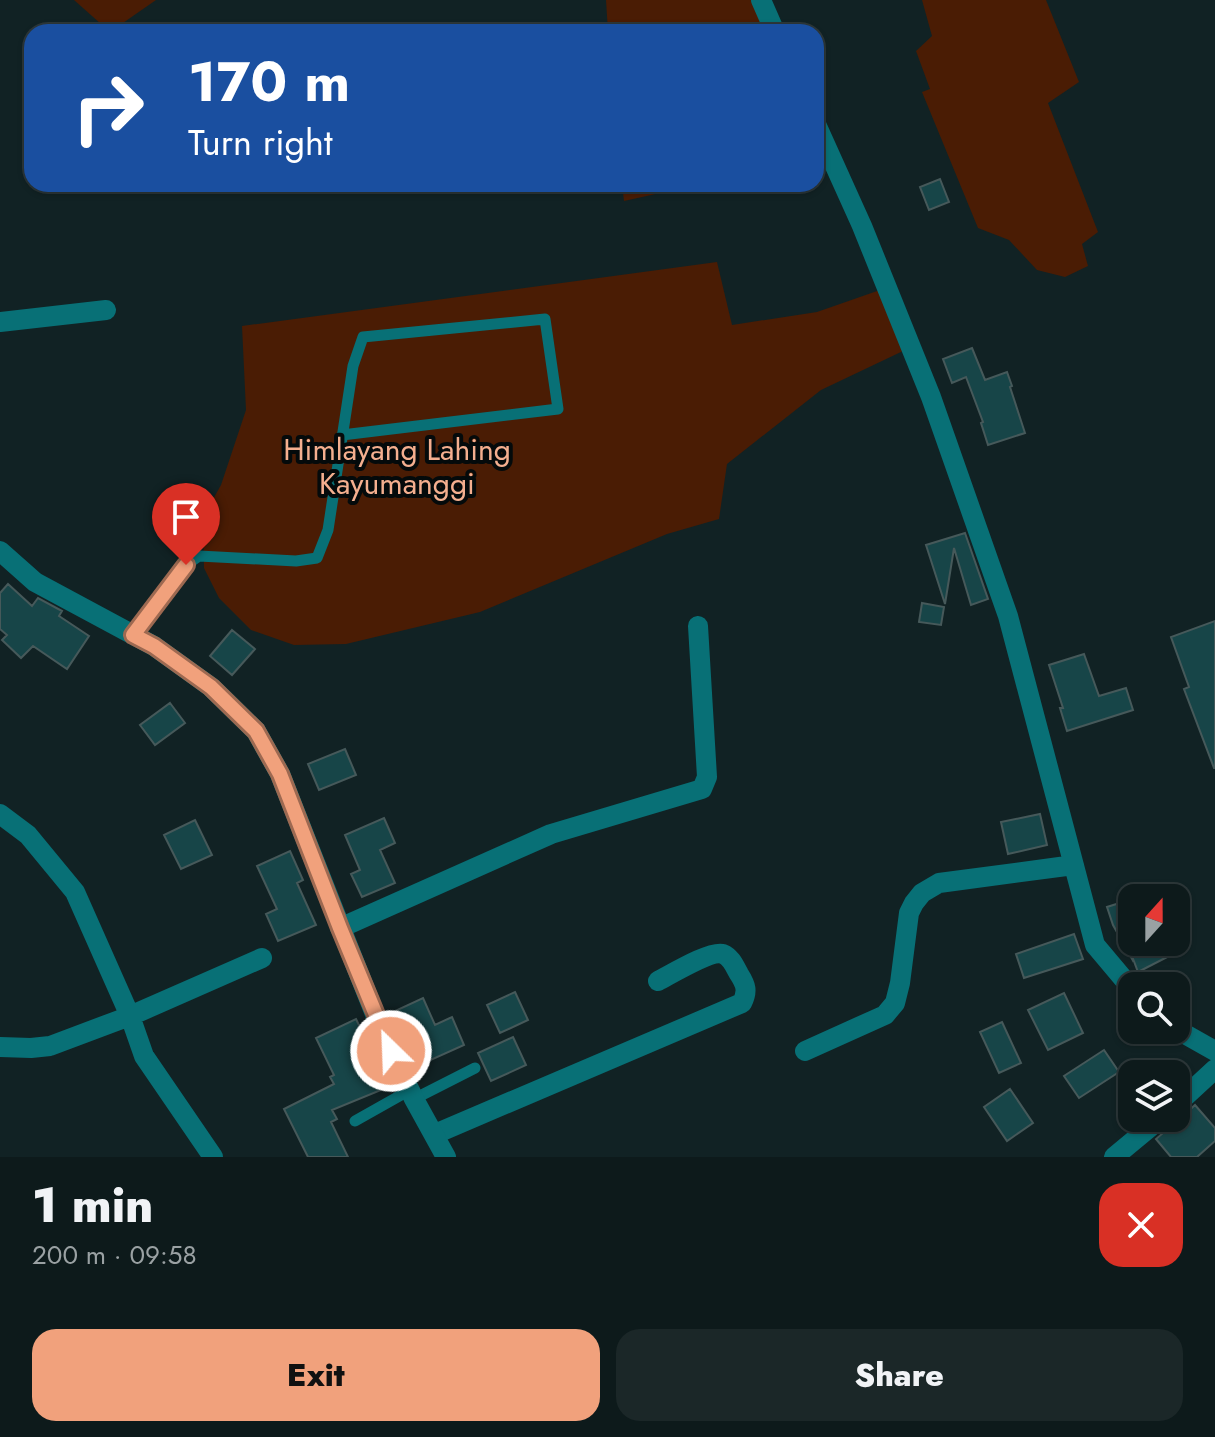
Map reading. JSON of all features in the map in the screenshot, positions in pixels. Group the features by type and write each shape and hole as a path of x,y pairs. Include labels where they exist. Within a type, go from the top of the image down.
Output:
{"street":[{"path":"761,0 772,24"},
{"path":"824,142 862,226 931,397 974,518 1008,616 1095,945 1118,972"},
{"path":"0,322 106,310"},
{"path":"0,551 35,582 154,646 211,687 256,731 280,774 382,1032 446,1157"},
{"path":"340,928 551,834 702,789 707,777 698,626"},
{"path":"0,814 28,835 75,892 130,1016 144,1056 213,1157"},
{"path":"805,1051 885,1015 895,1003 909,913 922,893 939,883 1074,865"},
{"path":"435,1134 742,1003 746,995 746,985 731,960 722,954 712,954 658,981"},
{"path":"0,1047 50,1046 130,1016 262,958"},
{"path":"1190,1037 1215,1051"},
{"path":"1190,1092 1215,1069"},
{"path":"1114,1157 1144,1132"}],"lane":[{"path":"133,635 186,565 199,556 296,561 317,558 328,530 342,435 353,366 363,337 545,319 558,409 342,435"},
{"path":"355,1121 475,1068"}],"green space":[{"path":"74,0 156,0 122,24 101,24"},
{"path":"606,0 758,0 768,24 608,24"},
{"path":"922,0 1046,0 1079,82 1048,103 1098,232 1082,244 1088,266 1065,277 1037,270 1009,240 978,228 922,92 930,89 916,51 932,36"},
{"path":"623,192 665,192 624,201"},
{"name":"Himlayang Lahing Kayumanggi","path":"717,262 732,325 817,312 880,290 903,351 821,390 727,464 719,519 667,534 480,612 346,644 294,645 251,630 219,598 204,568 203,517 221,485 246,410 242,326"}],"building":[{"path":"940,179 949,202 929,210 920,187"},
{"path":"972,348 985,380 1007,372 1025,433 988,445 966,377 952,383 943,359"},
{"path":"965,533 988,599 971,605 954,548 945,604 926,545"},
{"path":"8,584 32,606 38,598 62,611 59,616 89,636 67,669 33,646 21,658 2,640 7,635 0,629 0,593"},
{"path":"922,603 944,607 941,625 919,622"},
{"path":"1215,621 1214,768 1184,689 1189,687 1171,637"},
{"path":"232,630 255,649 232,675 210,656"},
{"path":"1084,654 1099,696 1126,688 1133,710 1067,731 1049,665"},
{"path":"170,703 185,723 155,745 140,725"},
{"path":"345,749 356,775 319,790 308,764"},
{"path":"1040,814 1047,845 1008,854 1001,822"},
{"path":"384,818 395,843 380,850 395,883 362,897 351,874 360,870 345,835"},
{"path":"195,820 212,855 181,869 164,835"},
{"path":"290,851 303,880 297,883 316,925 278,941 266,914 277,909 257,866"},
{"path":"1118,903 1118,934 1113,925 1107,907"},
{"path":"1074,934 1083,959 1024,978 1016,954"},
{"path":"1132,956 1169,956 1138,972"},
{"path":"515,992 528,1020 500,1033 487,1005"},
{"path":"1064,993 1083,1033 1048,1050 1028,1010"},
{"path":"423,998 435,1025 452,1017 464,1045 424,1063 409,1029 402,1033 393,1012"},
{"path":"356,1019 370,1048 364,1051 381,1090 332,1110 337,1119 331,1122 348,1157 308,1157 284,1109 334,1084 330,1077 334,1075 316,1038"},
{"path":"1002,1022 1021,1063 999,1073 980,1032"},
{"path":"513,1037 526,1065 491,1081 478,1053"},
{"path":"1104,1050 1118,1071 1079,1098 1064,1076"},
{"path":"1010,1089 1033,1123 1007,1141 984,1107"},
{"path":"1195,1105 1215,1128 1215,1141 1197,1157 1171,1157 1156,1139 1164,1132 1190,1132 1190,1110"}],"route":[{"path":"186,565 133,635 154,646 211,687 256,731 280,774 391,1051"}]}
